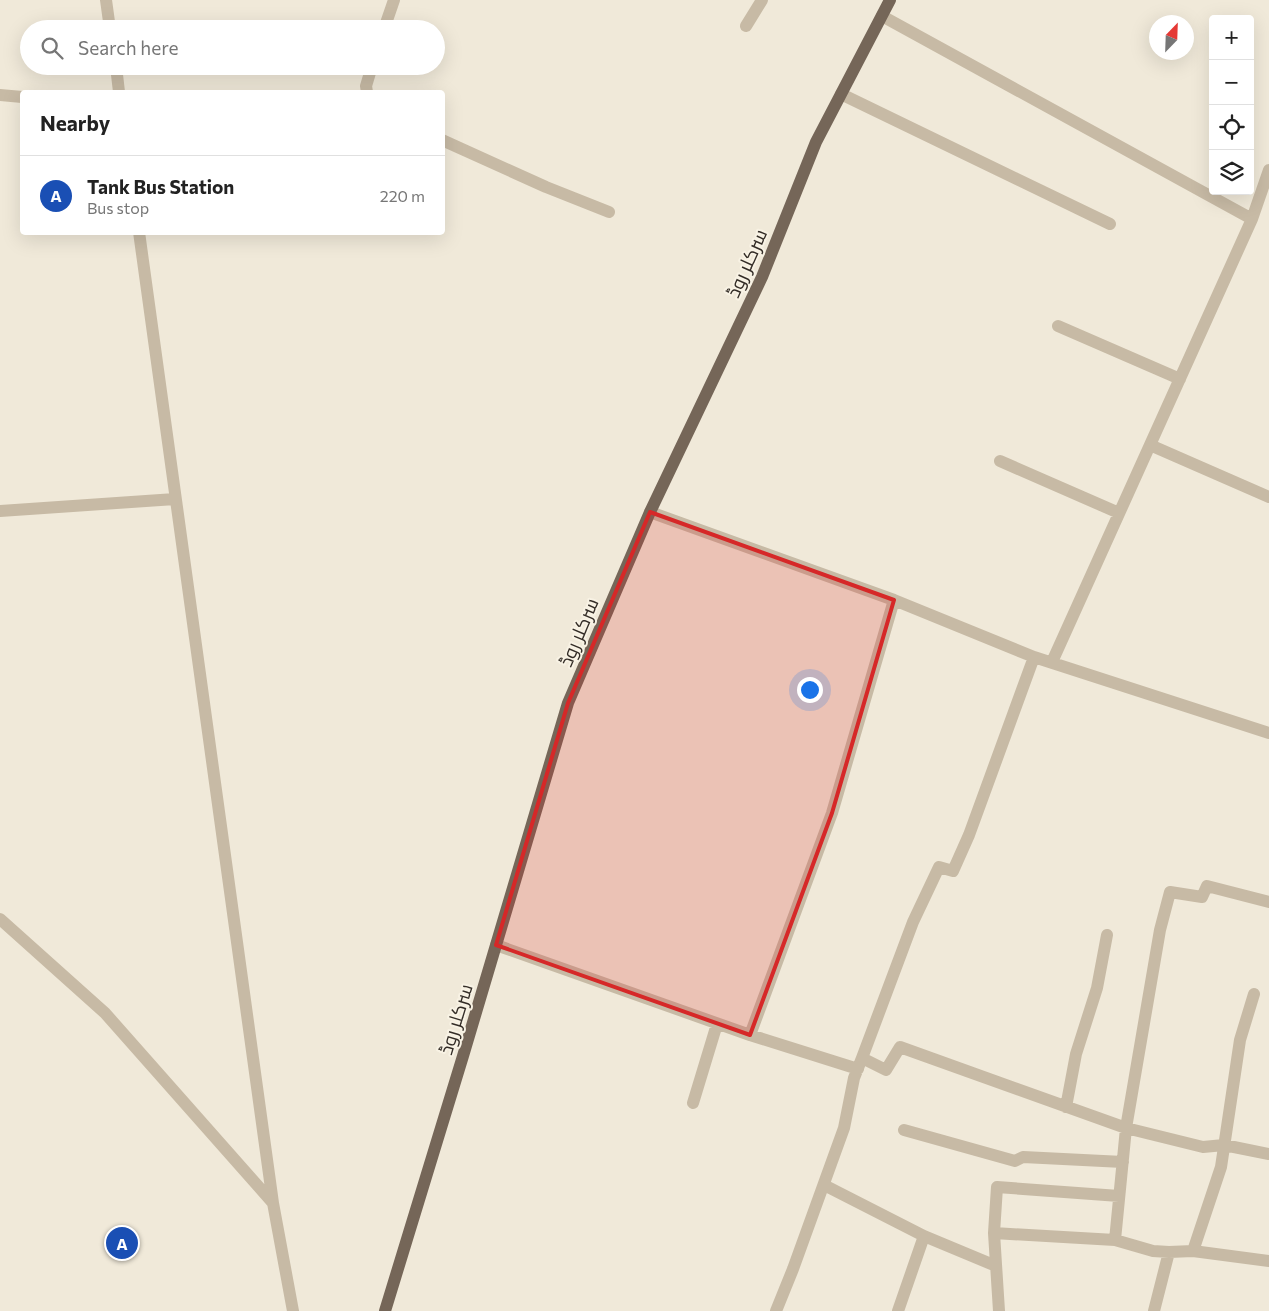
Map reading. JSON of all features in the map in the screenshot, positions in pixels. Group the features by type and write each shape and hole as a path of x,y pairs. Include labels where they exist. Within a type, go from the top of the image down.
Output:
{"main road":[{"name":"سرکلر روڈ","path":"385,1311 568,703 650,512 762,277 816,142 890,0"}],"street":[{"path":"106,0 109,20"},
{"path":"387,20 394,0"},
{"path":"746,26 762,0"},
{"path":"882,16 1252,219"},
{"path":"117,75 119,90"},
{"path":"367,90 366,86 369,75"},
{"path":"0,94 20,97"},
{"path":"841,94 1110,224"},
{"path":"445,141 546,187 610,212"},
{"path":"1052,662 1252,219 1269,170"},
{"path":"138,235 273,1203 293,1311"},
{"path":"1058,326 1180,379"},
{"path":"1150,445 1269,497"},
{"path":"1000,461 1119,513"},
{"path":"0,511 175,499"},
{"path":"650,512 894,600 1034,657 1269,733"},
{"path":"750,1035 832,813 894,600"},
{"path":"776,1311 844,1128 854,1078 916,914 939,867 953,871 969,835 1034,657"},
{"path":"1115,1240 1126,1128 1160,930 1170,892 1202,898 1207,886 1269,902"},
{"path":"0,919 105,1013 273,1203"},
{"path":"1066,1107 1076,1054 1097,988 1107,935"},
{"path":"496,946 750,1035 886,1070 900,1048 1126,1128 1203,1147 1224,1145 1269,1154"},
{"path":"1192,1251 1221,1167 1240,1040 1254,994"},
{"path":"693,1103 717,1024"},
{"path":"904,1130 1015,1161 1023,1157 1123,1162"},
{"path":"824,1185 924,1236 996,1266"},
{"path":"999,1311 994,1233 997,1187 1119,1196"},
{"path":"994,1233 1115,1240 1153,1251 1192,1251 1269,1261"},
{"path":"898,1311 924,1236"},
{"path":"1154,1311 1170,1252"}],"highlighted area":[{"path":"650,512 894,600 832,813 750,1035 496,945 568,703"}],"place":[{"name":"Tank Bus Station","path":"122,1243"}]}
